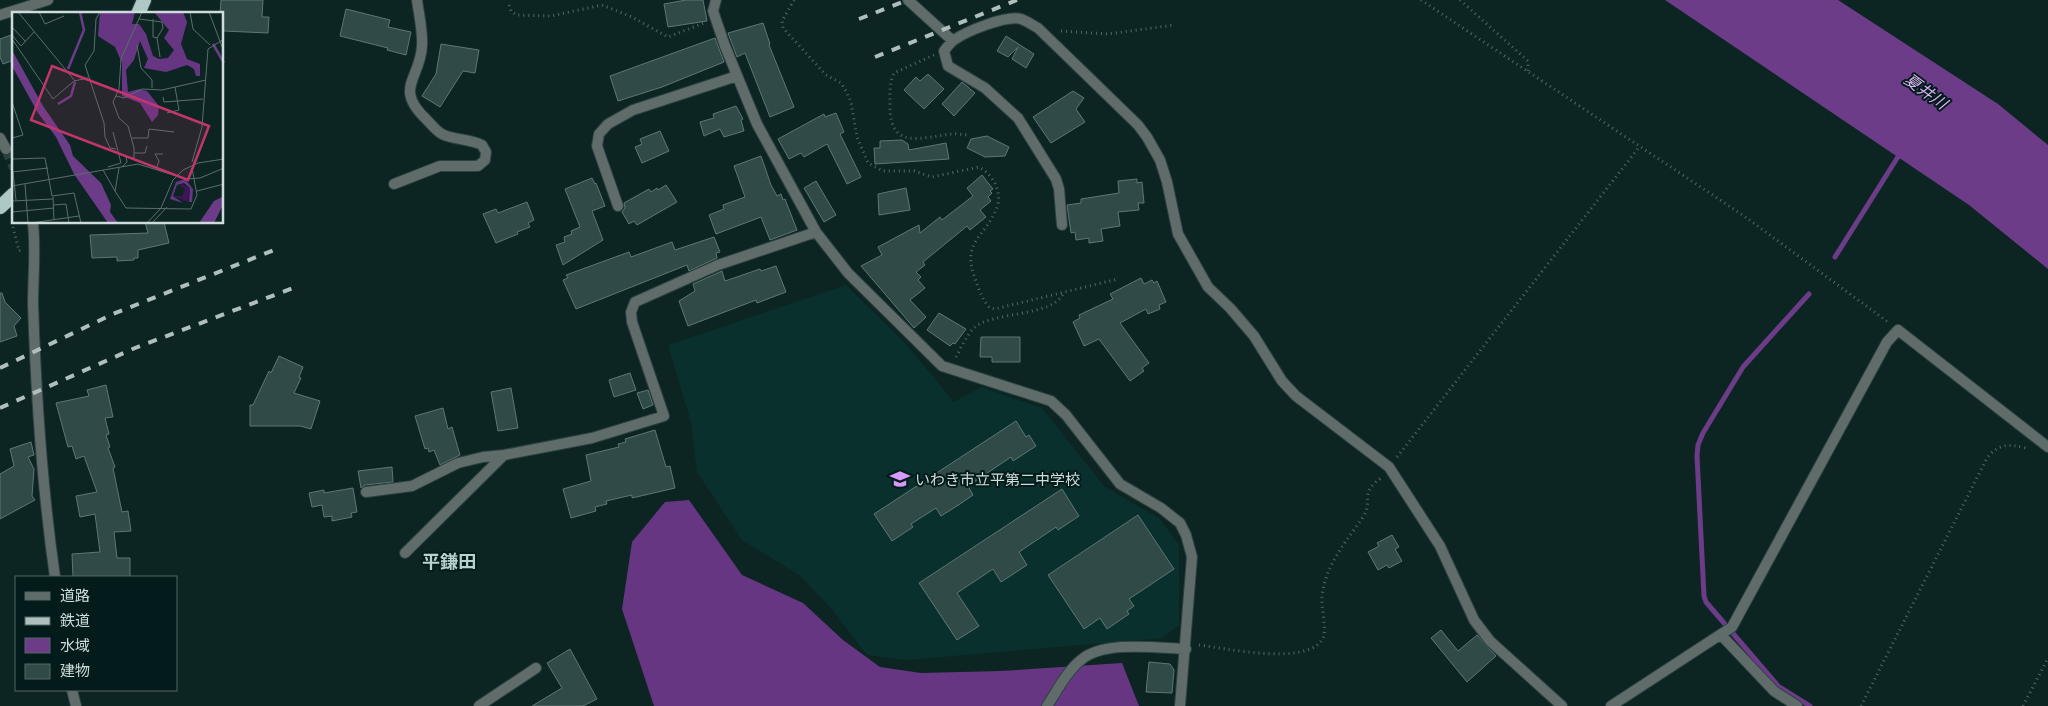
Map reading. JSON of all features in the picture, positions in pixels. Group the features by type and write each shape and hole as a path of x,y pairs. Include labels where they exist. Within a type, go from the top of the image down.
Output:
{"highway":[{"path":"139,12 144,0"},
{"path":"0,207 12,196"}],"street":[{"path":"0,15 48,0"},
{"path":"394,184 440,166 478,166 485,160 486,156 482,145 472,140 443,135 420,114 410,97 410,82 420,64 422,45 417,0"},
{"path":"716,0 714,11 716,18 756,124 816,232 848,273 942,366 1051,401 1066,416 1120,484 1161,508 1180,523 1186,535 1192,557 1180,706"},
{"path":"908,0 953,41"},
{"path":"1062,225 1056,179 1018,118 985,88 948,66 944,51 953,41 967,33 1006,20 1019,18 1038,28 1138,125 1147,136 1160,160 1167,182 1178,234 1208,287 1230,308 1254,336 1282,381 1296,396 1313,411 1391,469 1440,546 1474,620 1490,641 1562,706"},
{"path":"618,206 597,146 600,134 608,124 632,110 737,76"},
{"path":"0,138 6,149"},
{"path":"33,224 35,244 33,303 40,437 55,576"},
{"path":"366,492 393,490 412,486 458,463 592,438 664,416 632,322 631,312 635,302 718,265 816,232"},
{"path":"1611,706 1726,631 1887,342 1898,330 2048,447"},
{"path":"405,553 504,455"},
{"path":"1726,631 1774,691 1798,706"},
{"path":"1047,706 1076,664 1088,654 1112,647 1186,646"},
{"path":"479,706 536,668"},
{"path":"72,691 76,706"}],"path":[{"path":"794,0 782,21 783,28 826,75 841,83 851,102 858,137 868,163 882,171 914,171 932,177 979,167 993,178 999,199 997,210 974,244 969,258 972,272 987,305 996,309 1118,279"},
{"path":"1421,0 1744,216 1898,330"},
{"path":"1460,0 1528,61 1528,71"},
{"path":"509,5 511,11 516,14 551,16 602,5 632,17 668,37 716,18"},
{"path":"1038,28 1081,34 1108,34 1174,25"},
{"path":"944,51 920,59 894,73 890,82 892,125 900,135 913,139 954,133 968,136"},
{"path":"1186,646 1278,655 1297,654 1318,645 1324,635 1321,605 1323,589 1336,553 1367,511 1366,498 1371,488 1391,469 1640,146"},
{"path":"13,227 20,251"},
{"path":"950,368 973,328 992,319 1018,315 1055,303 1062,297 1064,292"},
{"path":"1861,706 1987,458 2000,446 2010,444 2030,448"},
{"path":"2023,706 2048,658"}],"shaded area":[{"name":"いわき市立平第二中学校","path":"846,285 905,343 954,402 981,387 1042,408 1104,486 1160,519 1179,545 1179,625 1162,638 906,660 867,655 831,608 799,575 742,540 697,472 691,422 668,345"},
{"path":"689,500 742,575 803,603 843,640 880,667 921,673 1001,671 1122,663 1139,706 654,706 622,609 632,542 665,502"}],"water":[{"name":"夏井川","path":"1665,0 1838,0 1998,104 2048,145 2048,269 1969,205"}],"building":[{"path":"221,0 263,0 262,17 269,17 268,33 224,31 224,12 220,12"},
{"path":"686,0 703,0 707,21 668,27 664,4"},
{"path":"346,9 390,20 388,27 411,32 406,55 387,50 388,48 340,36"},
{"path":"763,23 769,45 794,107 770,117 745,53 737,57 728,33"},
{"path":"12,35 12,61 3,64 0,57 0,39"},
{"path":"1006,36 1034,54 1026,68 1012,59 1018,47 1008,57 997,51"},
{"path":"715,38 724,62 662,87 618,101 610,76"},
{"path":"441,44 479,50 475,73 463,71 440,107 422,96 436,74"},
{"path":"928,74 944,89 924,109 904,90 916,77 920,81"},
{"path":"962,82 975,93 954,116 942,104"},
{"path":"1073,91 1084,98 1076,109 1085,122 1051,143 1033,117"},
{"path":"736,106 743,119 741,120 744,131 724,137 720,129 704,136 700,122 714,118 713,114"},
{"path":"836,113 844,132 840,134 861,177 847,184 827,144 804,157 801,153 789,159 778,139 824,114 825,117"},
{"path":"660,131 669,151 642,163 635,147 642,144 640,139"},
{"path":"987,136 1009,147 1005,156 985,157 967,148 971,139"},
{"path":"902,140 908,144 909,150 946,143 949,159 875,164 874,148 880,148 880,141"},
{"path":"761,156 771,185 777,196 781,194 783,200 785,199 797,230 770,240 761,217 716,234 709,215 724,209 723,205 745,197 734,166"},
{"path":"982,175 993,189 988,197 991,201 980,210 986,217 970,230 967,226 923,262 925,265 916,272 921,277 918,280 925,288 910,300 926,317 914,328 861,266 882,255 878,247 919,225 920,233 940,217 942,220 973,196 967,188"},
{"path":"592,178 596,183 605,206 592,211 603,240 563,265 556,245 565,242 564,237 572,234 571,231 580,227 565,189"},
{"path":"1137,179 1137,183 1142,182 1144,203 1138,203 1139,210 1118,212 1120,226 1101,229 1103,241 1089,243 1089,238 1076,240 1075,232 1071,233 1067,205 1081,203 1081,199 1119,193 1118,181"},
{"path":"816,181 836,215 824,222 804,188"},
{"path":"666,185 677,202 637,225 634,221 629,224 622,212 625,208 624,203 649,189 651,192"},
{"path":"906,188 910,210 879,215 878,194"},
{"path":"527,202 534,220 528,223 530,227 496,243 483,214 496,209 498,213"},
{"path":"146,224 164,224 169,243 138,250 138,258 134,258 134,260 117,261 117,257 92,258 90,235 148,233"},
{"path":"714,237 720,252 716,253 717,258 689,271 687,265 576,309 563,280 568,278 566,275 629,252 631,257 672,242 675,250"},
{"path":"776,266 786,292 757,303 756,300 688,326 679,301 695,291 693,284 722,271 725,281 760,269 761,271"},
{"path":"1141,278 1144,284 1152,280 1154,283 1157,281 1166,302 1159,305 1160,309 1148,314 1146,309 1120,323 1149,363 1142,368 1144,371 1130,381 1099,339 1084,346 1073,322 1080,318 1079,315 1113,299 1110,294"},
{"path":"0,293 2,293 5,302 21,318 14,326 17,336 0,342"},
{"path":"939,313 966,329 955,344 953,343 950,346 927,330"},
{"path":"981,337 1020,337 1020,362 992,362 992,357 980,357"},
{"path":"279,356 303,367 299,377 301,378 294,393 320,401 311,429 300,426 250,426 250,405 253,405 269,371 271,373"},
{"path":"630,373 636,390 614,397 609,380"},
{"path":"106,385 113,417 105,418 109,434 106,435 110,447 108,448 115,467 113,468 122,512 128,511 131,531 114,532 117,558 130,558 130,576 73,576 72,554 100,552 95,514 80,517 76,496 97,492 84,456 76,459 72,446 68,447 56,403 89,396 87,390"},
{"path":"511,388 518,428 498,431 491,392"},
{"path":"648,390 653,405 643,409 637,393"},
{"path":"443,408 448,429 452,427 460,455 440,465 434,450 429,452 428,448 425,449 415,416"},
{"path":"1016,421 1026,437 1029,435 1036,446 1013,461 1011,457 968,486 973,495 960,504 941,516 936,508 911,524 913,527 892,541 874,514"},
{"path":"655,430 666,467 670,466 675,488 632,498 632,495 606,501 607,504 595,507 596,511 571,518 563,489 591,481 586,455 619,447 618,444 626,442 625,439"},
{"path":"31,442 34,455 28,457 34,469 32,496 35,500 0,519 0,474 14,466 10,449"},
{"path":"392,467 393,482 365,485 361,488 358,471"},
{"path":"353,488 357,512 351,513 352,517 332,521 332,516 324,517 322,505 312,507 309,493 324,490 324,493"},
{"path":"1062,489 1079,516 1058,530 1056,527 1019,552 1027,565 1001,582 993,569 957,593 979,626 957,640 919,583"},
{"path":"1138,515 1174,569 1129,599 1134,606 1127,611 1129,614 1107,629 1100,618 1084,629 1048,575"},
{"path":"1392,535 1399,547 1395,549 1402,561 1389,568 1387,565 1378,570 1368,552 1379,546 1377,543"},
{"path":"1441,630 1458,651 1477,635 1496,656 1467,682 1431,638"},
{"path":"570,649 597,699 583,706 532,706 562,688 547,663"},
{"path":"1149,662 1170,664 1174,670 1172,693 1146,692"}],"waterway":[{"path":"1835,257 1901,152"},
{"path":"1809,294 1743,367 1703,433 1698,445 1697,456 1704,596 1706,602 1778,686 1810,706"}],"tunnel":[{"path":"6,149 12,163"}],"railway":[{"path":"859,19 908,0"},
{"path":"875,57 1017,0"},
{"path":"0,368 113,314 279,248"},
{"path":"0,408 135,348 293,288"}],"place":[{"name":"いわき市立平第二中学校","path":"900,479"}],"district":[{"name":"平鎌田","path":"449,561"}]}
